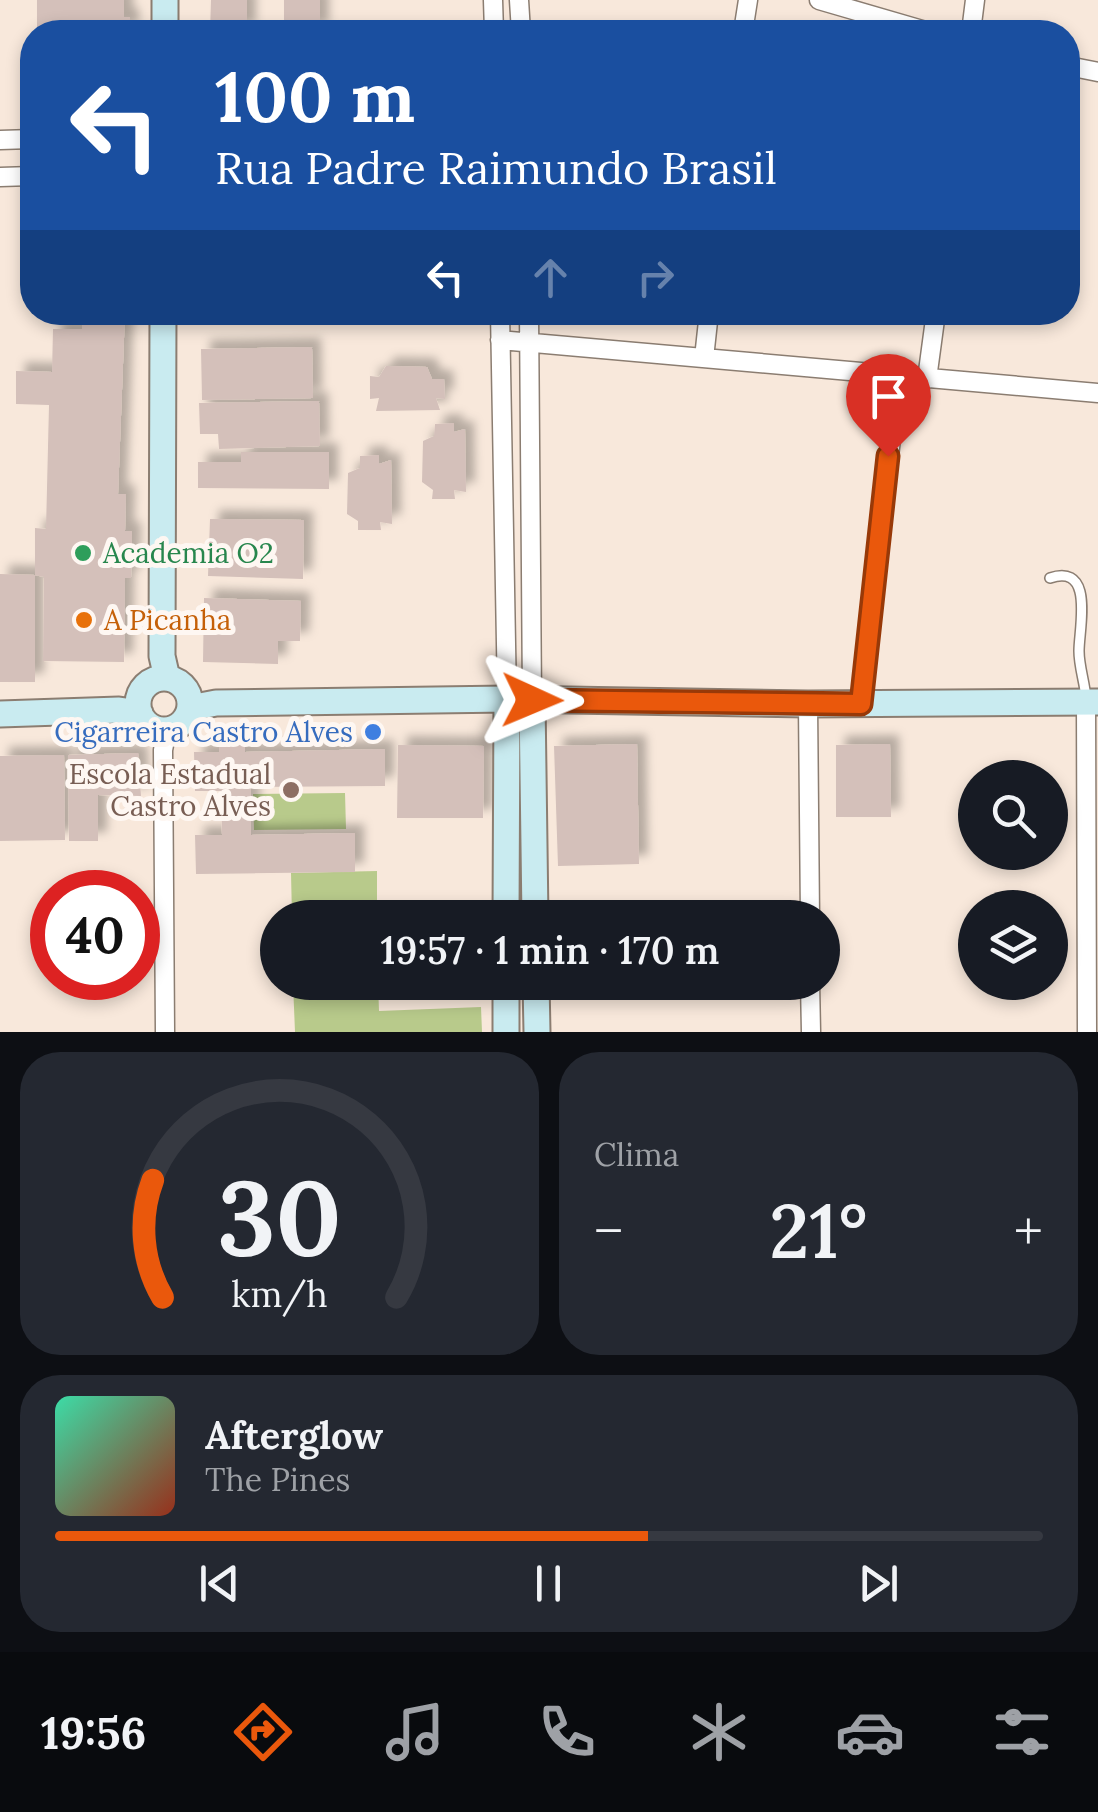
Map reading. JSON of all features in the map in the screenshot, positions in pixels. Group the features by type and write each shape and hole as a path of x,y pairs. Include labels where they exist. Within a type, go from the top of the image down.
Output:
{"street":[{"path":"818,0 887,20"},
{"path":"163,325 159,704 165,1032"},
{"path":"500,325 534,900"},
{"path":"507,900 520,699 529,325"},
{"path":"704,358 708,325"},
{"path":"927,379 934,325"},
{"path":"500,340 1098,393"},
{"path":"861,704 898,378"},
{"path":"0,714 216,703 520,699 861,704 1090,699 1087,1032"},
{"path":"808,704 810,900"},
{"path":"506,1000 506,1032"},
{"path":"536,1000 537,1032"},
{"path":"810,1000 811,1032"}],"lane":[{"path":"1050,578 1061,574 1070,577 1081,593 1084,616 1079,646 1090,699"}],"green space":[{"path":"345,793 346,829 254,830 253,794"},
{"path":"377,871 377,900 292,900 291,873"},
{"path":"294,1000 379,1000 379,1011 481,1007 482,1032 295,1032"}],"building":[{"path":"37,0 124,0 124,17 130,17 130,20 37,20"},
{"path":"211,0 247,0 247,20 210,20"},
{"path":"284,0 320,0 320,20 284,20"},
{"path":"124,325 118,494 126,494 125,531 132,531 131,578 125,578 124,662 43,661 44,577 35,575 35,528 46,529 49,405 16,404 16,371 52,372 53,329"},
{"path":"312,347 313,398 202,400 201,349"},
{"path":"386,366 427,367 432,379 444,379 445,399 436,398 440,410 376,411 379,398 370,399 370,376 379,377"},
{"path":"319,401 320,446 219,449 218,434 200,434 199,403"},
{"path":"454,423 454,432 465,429 466,492 454,490 455,499 432,499 433,490 422,482 423,441 434,436 435,424"},
{"path":"241,452 329,452 329,489 198,488 198,462 241,462"},
{"path":"379,455 379,464 391,460 392,524 380,522 381,530 358,530 358,521 347,514 348,473 360,468 360,456"},
{"path":"210,519 304,520 303,579 208,576"},
{"path":"0,574 35,575 35,682 0,682"},
{"path":"204,598 301,601 300,641 278,641 278,664 203,662"},
{"name":"Escola Estadual Castro Alves","path":"219,744 245,744 245,752 385,749 385,786 251,787 251,835 355,833 355,872 196,874 195,835 222,835 221,791 195,791 194,752 219,752"},
{"path":"637,744 639,864 558,866 554,746"},
{"path":"890,744 891,817 836,817 836,745"},
{"path":"398,745 484,746 483,818 397,818"},
{"path":"138,753 141,796 98,795 98,841 69,841 68,755"},
{"path":"64,755 65,840 0,841 0,756"}],"place":[{"name":"Academia O2","path":"83,553"},
{"name":"A Picanha","path":"84,620"},
{"name":"Cigarreira Castro Alves","path":"373,732"},
{"name":"Escola Estadual Castro Alves","path":"291,790"}],"route":[{"path":"532,700 861,704 888,456"}]}
